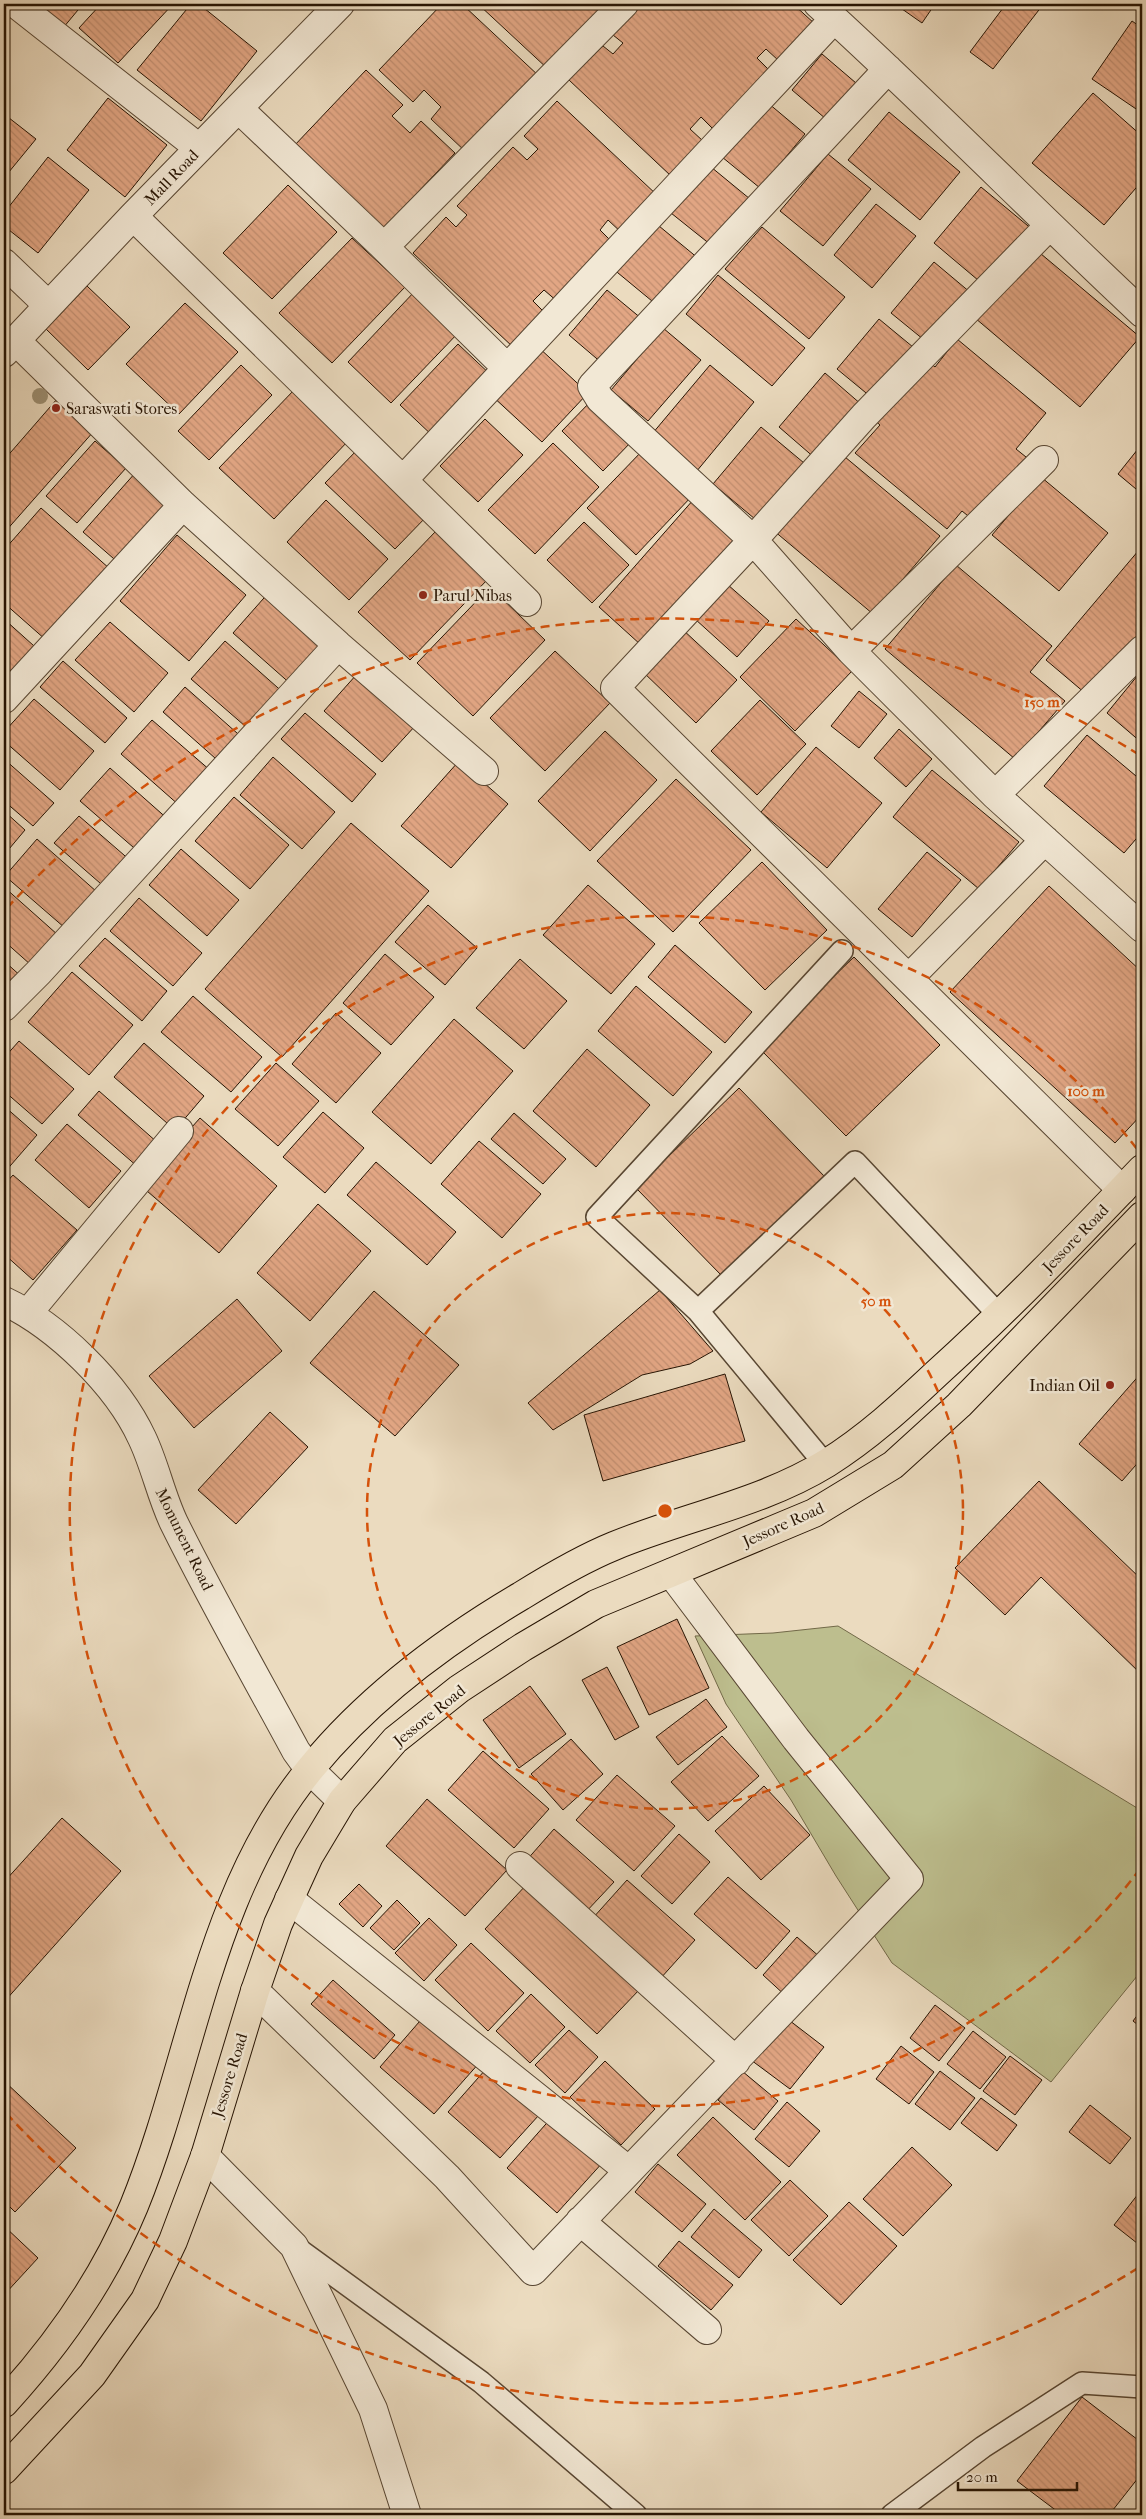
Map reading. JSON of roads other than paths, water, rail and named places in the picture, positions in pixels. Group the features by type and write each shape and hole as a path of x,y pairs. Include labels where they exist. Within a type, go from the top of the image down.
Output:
{"main road":[{"name":"Jessore Road","path":"4,2403 36,2368 77,2314 111,2258 135,2204 215,1954 239,1889 269,1826 309,1769 392,1685 466,1628 534,1588 610,1547 769,1491 826,1464 884,1421 999,1315 1063,1253 1142,1169"},
{"name":"Jessore Road","path":"4,2470 92,2375 145,2300 173,2241 205,2156 255,1991 290,1899 309,1856 342,1801 395,1740 459,1689 523,1647 596,1604 814,1513 893,1465 959,1405 1142,1216"}],"street":[{"path":"16,4 198,148"},
{"name":"Mall Road","path":"9,347 198,148 239,109 340,4"},
{"path":"384,247 624,4"},
{"path":"403,480 507,368 826,11 1142,313"},
{"path":"888,69 592,386 600,399 753,540 851,651 995,795 1142,928"},
{"path":"239,109 384,247 507,368"},
{"path":"133,216 527,602"},
{"path":"1049,226 864,416 753,540 615,688 1122,1190"},
{"path":"4,263 48,305"},
{"path":"9,347 338,645 484,771"},
{"path":"851,651 1044,460"},
{"path":"4,699 183,506"},
{"path":"4,1007 46,964 338,645"},
{"path":"995,795 1142,650"},
{"path":"909,978 1045,840"},
{"path":"16,1307 180,1131"},
{"name":"Monunent Road","path":"16,1307 74,1351 107,1384 127,1413 142,1438 173,1522 296,1751 309,1769 342,1801"},
{"path":"255,1991 447,2177 533,2271 909,1879 796,1739 672,1573"},
{"path":"520,1866 736,2061"},
{"path":"290,1899 629,2171"},
{"path":"205,2156 294,2246 373,2409 407,2515"},
{"path":"580,2220 708,2330"}],"lane":[{"path":"826,1464 698,1311 597,1217 842,951"},
{"path":"698,1311 855,1162 999,1315"},
{"path":"294,2246 481,2382 636,2515"},
{"path":"892,2515 983,2447 1082,2383 1142,2387"}],"place":[{"name":"Saraswati Stores","path":"56,408"},
{"name":"Parul Nibas","path":"423,595"},
{"name":"Indian Oil","path":"1110,1385"}]}
